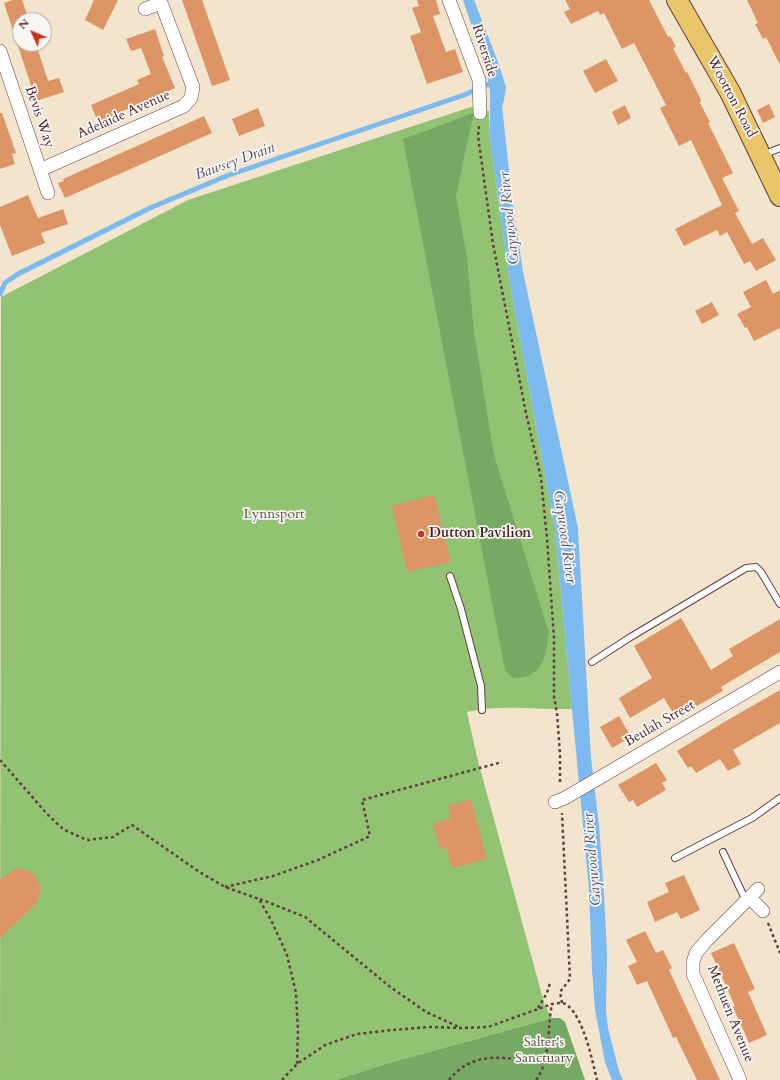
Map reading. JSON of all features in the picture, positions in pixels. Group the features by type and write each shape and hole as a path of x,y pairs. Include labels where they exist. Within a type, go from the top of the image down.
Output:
{"main road":[{"name":"Wootton Road","path":"677,0 730,92 780,196"}],"street":[{"name":"Riverside","path":"449,0 479,80 480,110"},
{"name":"Adelaide Avenue","path":"40,170 184,106 190,98 193,87 161,1 145,9"},
{"name":"Bevis Way","path":"0,51 48,193"},
{"name":"Beulah Street","path":"560,800 780,672"},
{"path":"751,896 763,911"},
{"name":"Methuen Avenue","path":"740,1080 693,974 693,962 696,953 706,941 751,896"}],"lane":[{"path":"762,156 780,148"},
{"path":"592,662 629,638 746,568 756,567 761,572 780,604"},
{"path":"450,576 462,609 481,686 482,710"},
{"path":"675,858 752,818 780,798"},
{"path":"723,852 751,896"}],"path":[{"path":"480,110 478,136 492,244 542,486 548,538 554,638 554,697 557,713 560,754 560,800 564,842 570,979 560,992 562,1003"},
{"path":"0,760 48,815 63,829 87,840 113,837 132,825 198,871 225,887 305,917 389,986 426,1012 462,1028"},
{"path":"225,887 280,873 318,860 370,836 362,800 502,762"},
{"path":"259,899 287,954 296,993 298,1031 297,1064"},
{"path":"763,911 780,953"},
{"path":"538,1009 547,994 550,983"},
{"path":"282,1080 297,1064 325,1046 357,1034 422,1028 488,1027 552,1004 562,1003 567,1005 575,1015 583,1030 597,1080"},
{"path":"536,1080 542,1073 549,1041 549,1019 552,1004"},
{"path":"449,1080 463,1066 477,1059 493,1057 544,1062"}],"green space":[{"name":"Lynnsport","path":"471,107 489,111 490,139 510,284 555,529 572,709 493,708 467,712 478,761 545,1006 552,1018 382,1065 336,1080 0,1080 1,297 188,200"},
{"path":"474,113 456,196 467,258 474,332 494,455 549,633 544,658 537,670 523,677 513,678 505,670 403,139"},
{"name":"Salter's Sanctuary","path":"552,1018 560,1018 565,1022 585,1080 336,1080 382,1065"}],"water":[{"name":"Gaywood River","path":"463,0 474,0 506,87 502,106 512,198 523,272 578,528 591,758 599,825 604,893 607,954 606,1010 608,1028 619,1071 623,1080 612,1080 605,1062 595,1010 589,889 555,529 510,284 490,139 490,91 485,65"}],"building":[{"path":"12,0 22,0 26,12 12,12 12,28 4,3"},
{"path":"94,0 118,0 103,30 85,20"},
{"path":"182,0 202,0 230,80 212,86"},
{"path":"417,0 436,0 440,14 433,16 446,52 455,49 463,72 427,84 410,36 421,32 412,8 419,6"},
{"path":"565,0 649,0 668,37 670,36 676,47 673,48 701,100 700,103 710,122 708,123 733,173 722,178 739,211 735,213 752,244 763,238 776,260 756,271 750,261 744,264 727,232 720,236 717,230 684,246 675,229 722,205 691,140 679,146 660,108 666,105 634,43 622,49 604,13 600,15 598,11 571,24 564,12 570,9"},
{"path":"747,0 780,0 780,65 766,37 763,39 755,24 758,23"},
{"path":"155,29 164,56 162,57 175,88 98,122 91,105 139,84 137,80 151,74 141,48 131,51 126,39"},
{"path":"20,52 39,52 48,81 59,78 64,92 36,101"},
{"path":"606,59 618,81 595,93 583,71"},
{"path":"769,104 775,117 763,123 757,110"},
{"path":"625,105 631,118 618,125 612,112"},
{"path":"258,108 265,126 239,136 232,119"},
{"path":"0,113 2,113 16,153 12,154 15,164 0,169"},
{"path":"204,116 212,133 65,198 58,183 64,181 63,179"},
{"path":"28,195 38,218 63,209 68,224 41,233 45,243 12,256 0,225 0,207"},
{"path":"766,280 773,294 780,290 780,328 754,341 747,327 745,328 737,314 751,307 743,292"},
{"path":"712,302 719,315 702,324 695,311"},
{"name":"Dutton Pavilion","path":"434,495 451,562 407,572 392,506"},
{"path":"681,618 711,670 733,656 729,649 780,619 780,652 721,687 723,691 676,718 664,698 630,718 619,698 652,678 634,646"},
{"path":"780,690 780,723 733,750 741,764 728,771 720,759 696,773 691,766 688,768 677,751"},
{"path":"619,716 631,737 612,748 600,727"},
{"path":"656,763 667,780 662,783 666,790 637,807 633,800 629,802 618,785"},
{"path":"471,799 487,859 452,868 446,847 440,849 433,824 451,818 448,806"},
{"path":"15,869 23,869 31,872 38,880 41,889 36,904 0,938 0,879"},
{"path":"684,875 700,910 681,919 677,912 655,922 647,902 669,892 665,883"},
{"path":"645,931 656,953 663,950 672,968 669,970 720,1080 697,1080 676,1037 673,1038 647,981 637,985 628,966 637,962 626,940"},
{"path":"734,943 755,989 748,992 767,1035 749,1043 733,1007 735,1006 711,953"}],"waterway":[{"name":"Bawsey Drain","path":"0,294 5,283 18,274 150,208 229,175 464,95 493,82"}],"place":[{"name":"Dutton Pavilion","path":"421,534"}]}
